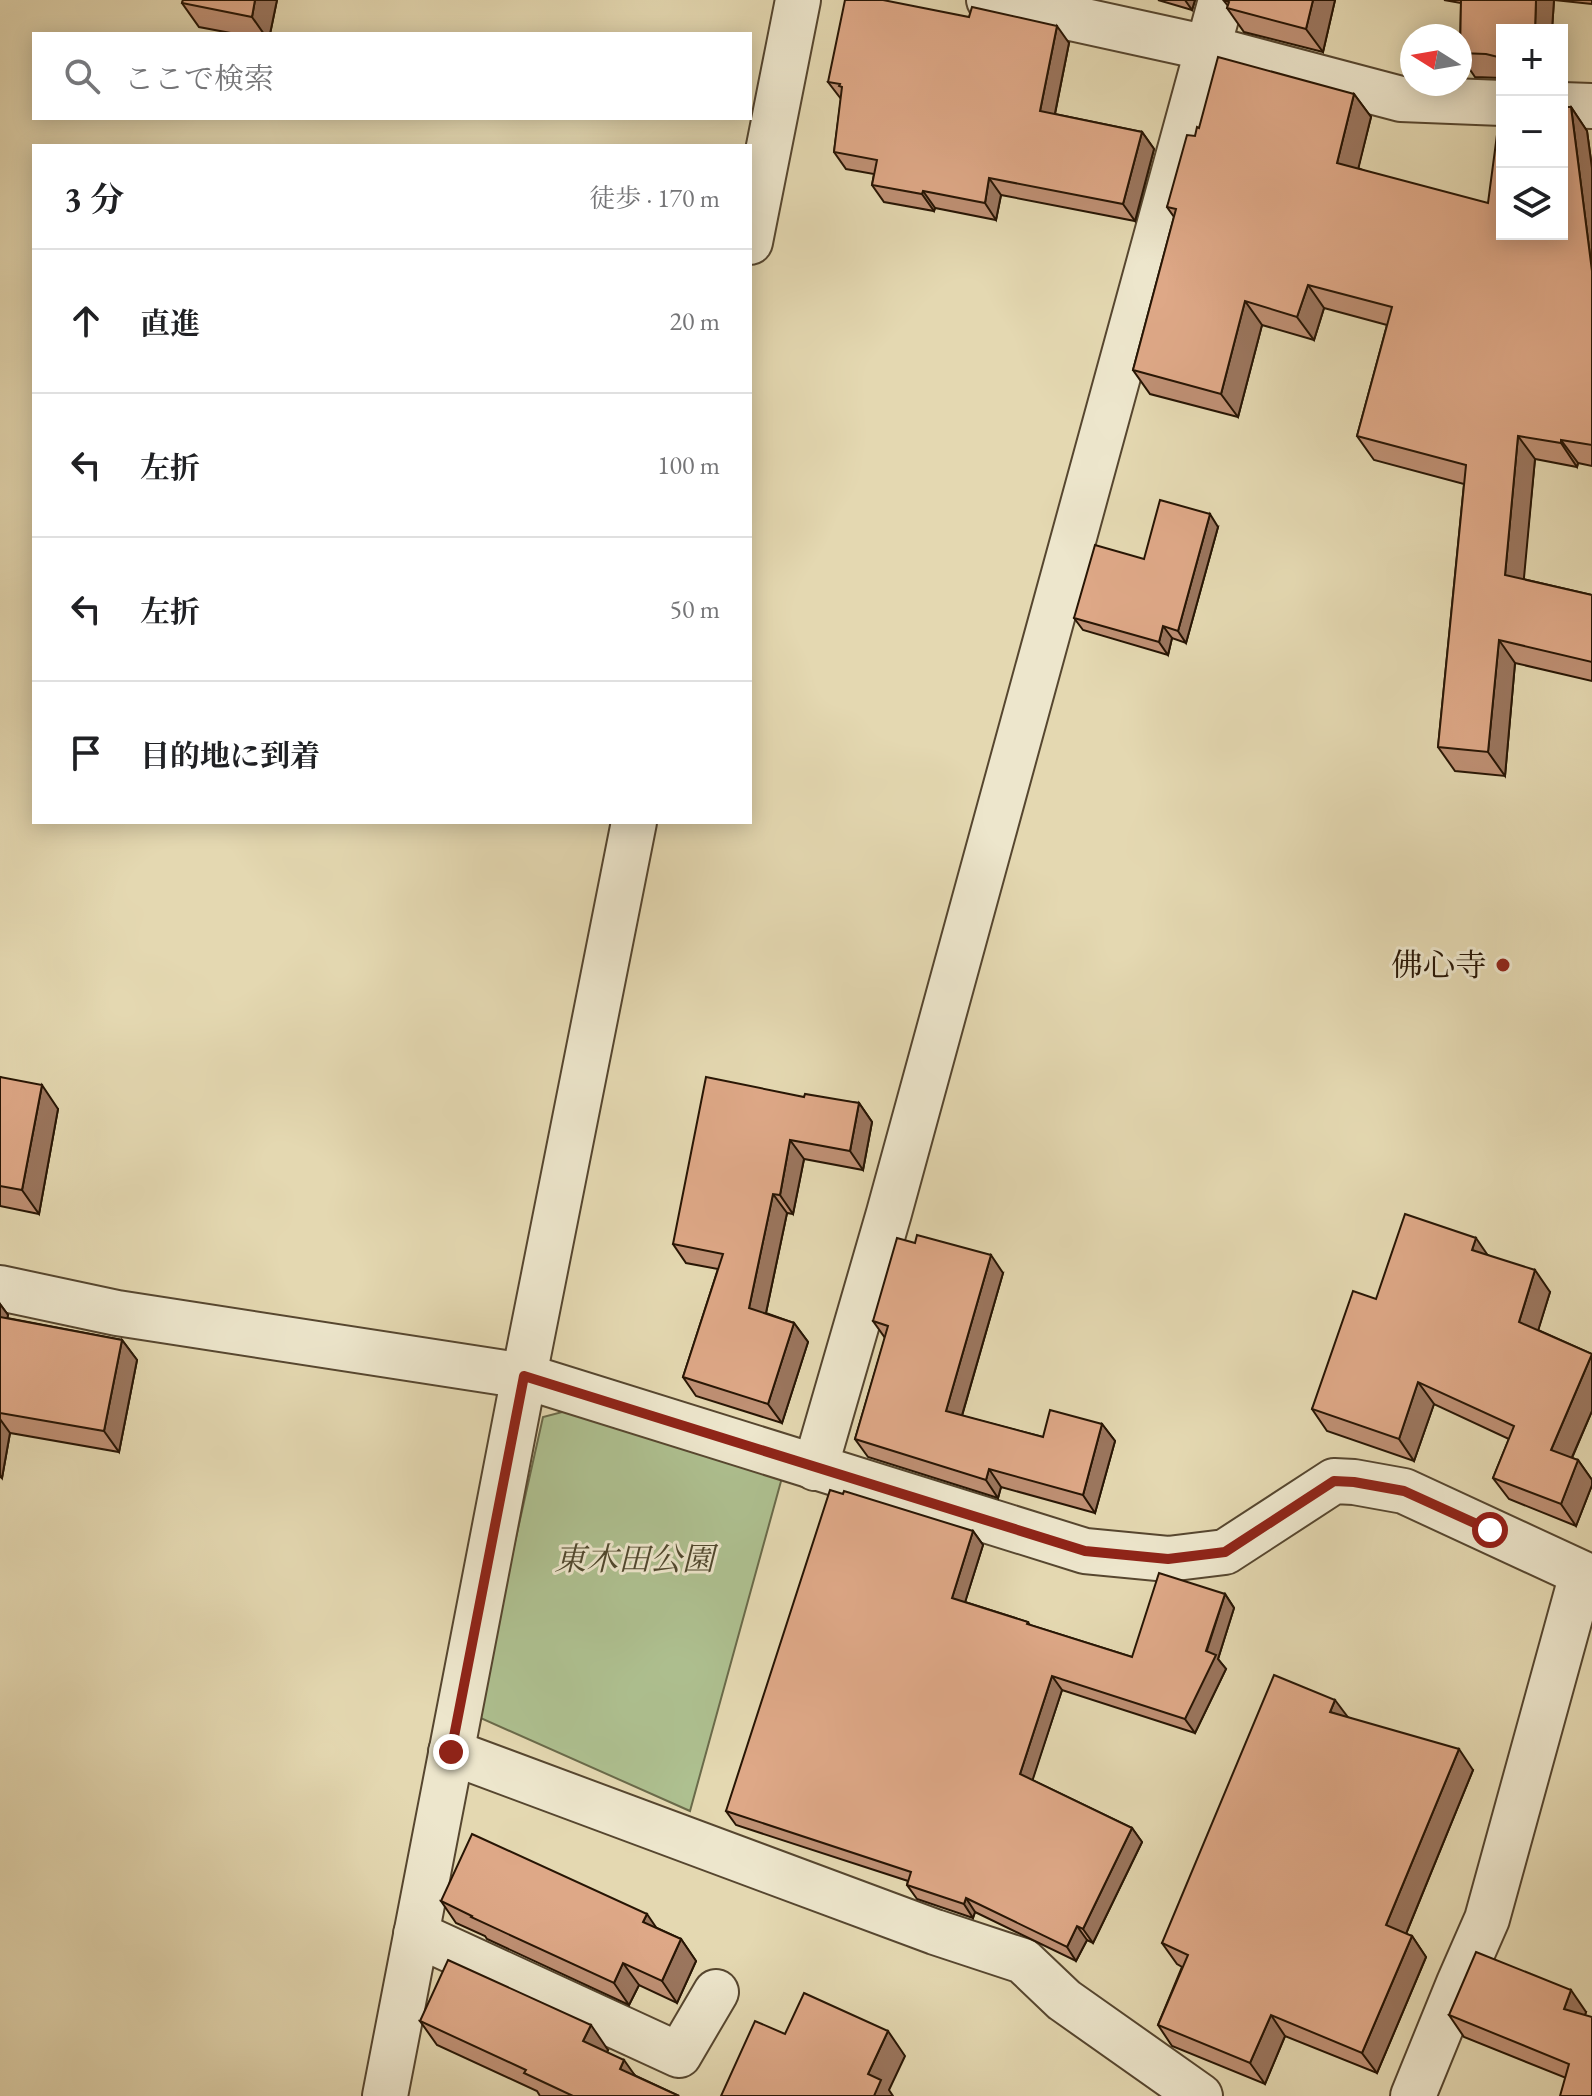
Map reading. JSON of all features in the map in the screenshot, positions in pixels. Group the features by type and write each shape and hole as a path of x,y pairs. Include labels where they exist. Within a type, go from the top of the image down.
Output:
{"street":[{"path":"752,232 798,0"},
{"path":"989,0 1208,48 1401,99 1496,103"},
{"path":"815,1468 889,1213 1221,0"},
{"path":"1568,105 1592,106"},
{"path":"385,2096 634,824"},
{"path":"0,1288 117,1313 524,1376 1085,1551 1168,1559 1225,1552 1334,1481 1404,1491 1587,1576 1487,1919 1413,2096"},
{"path":"451,1752 920,1926 1023,1961 1064,2000 1200,2096"},
{"path":"416,1934 679,2055 716,1992"}],"green space":[{"name":"東木田公園","path":"566,1411 783,1474 690,1811 476,1716 543,1417"}],"building":[{"path":"183,0 255,0 252,17 182,3"},
{"path":"845,0 883,0 969,17 972,7 1057,26 1040,111 1142,132 1123,204 989,178 985,203 872,185 877,160 834,152 842,87 828,82"},
{"path":"1224,0 1313,0 1306,29 1227,8 1229,2"},
{"path":"1461,0 1536,0 1535,24 1496,24 1496,56 1472,53 1472,24 1461,24"},
{"path":"1218,57 1354,94 1337,163 1488,203 1496,142 1496,240 1568,240 1568,107 1571,107 1592,271 1592,445 1518,436 1505,575 1592,595 1592,662 1499,640 1488,752 1438,747 1466,465 1357,436 1392,307 1308,285 1297,317 1245,301 1221,394 1133,370 1176,209 1167,207 1187,135 1195,136"},
{"path":"1160,500 1210,514 1178,631 1163,626 1159,642 1074,618 1095,545 1144,559"},
{"path":"0,1077 42,1085 22,1190 0,1186"},
{"path":"706,1077 804,1097 805,1094 859,1103 850,1151 790,1140 780,1195 773,1194 749,1308 794,1323 768,1404 683,1377 723,1254 673,1244"},
{"path":"1405,1214 1476,1238 1472,1250 1535,1270 1519,1322 1592,1354 1551,1450 1578,1460 1561,1504 1493,1478 1514,1426 1418,1382 1399,1439 1312,1409 1353,1291 1376,1299"},
{"path":"917,1235 991,1255 946,1411 1043,1437 1050,1410 1102,1424 1083,1495 989,1469 986,1480 855,1439 888,1326 873,1321 897,1238 915,1243"},
{"path":"0,1317 122,1340 104,1431 0,1413"},
{"path":"830,1490 843,1494 844,1491 973,1531 952,1598 1132,1657 1159,1573 1225,1594 1206,1651 1216,1655 1185,1719 1052,1676 1020,1774 1132,1828 1083,1929 1077,1926 1067,1947 966,1898 964,1904 907,1885 911,1872 726,1811"},
{"path":"1274,1675 1335,1700 1330,1712 1459,1749 1386,1925 1412,1936 1362,2053 1271,2015 1250,2063 1158,2025 1188,1955 1162,1943"},
{"path":"472,1834 647,1914 643,1922 681,1939 662,1981 623,1963 614,1983 441,1901"},
{"path":"1476,1952 1571,1990 1564,2009 1592,2017 1592,2096 1560,2096 1569,2064 1449,2015"},
{"path":"448,1960 591,2025 583,2041 624,2060 620,2069 679,2096 573,2096 524,2073 526,2070 420,2021"},
{"path":"804,1993 888,2031 868,2074 881,2080 874,2096 721,2096 755,2021 785,2034"}],"place":[{"name":"佛心寺","path":"1503,965"}],"route":[{"path":"451,1752 524,1376 1085,1551 1168,1559 1225,1552 1334,1481 1404,1491 1490,1530"}]}
